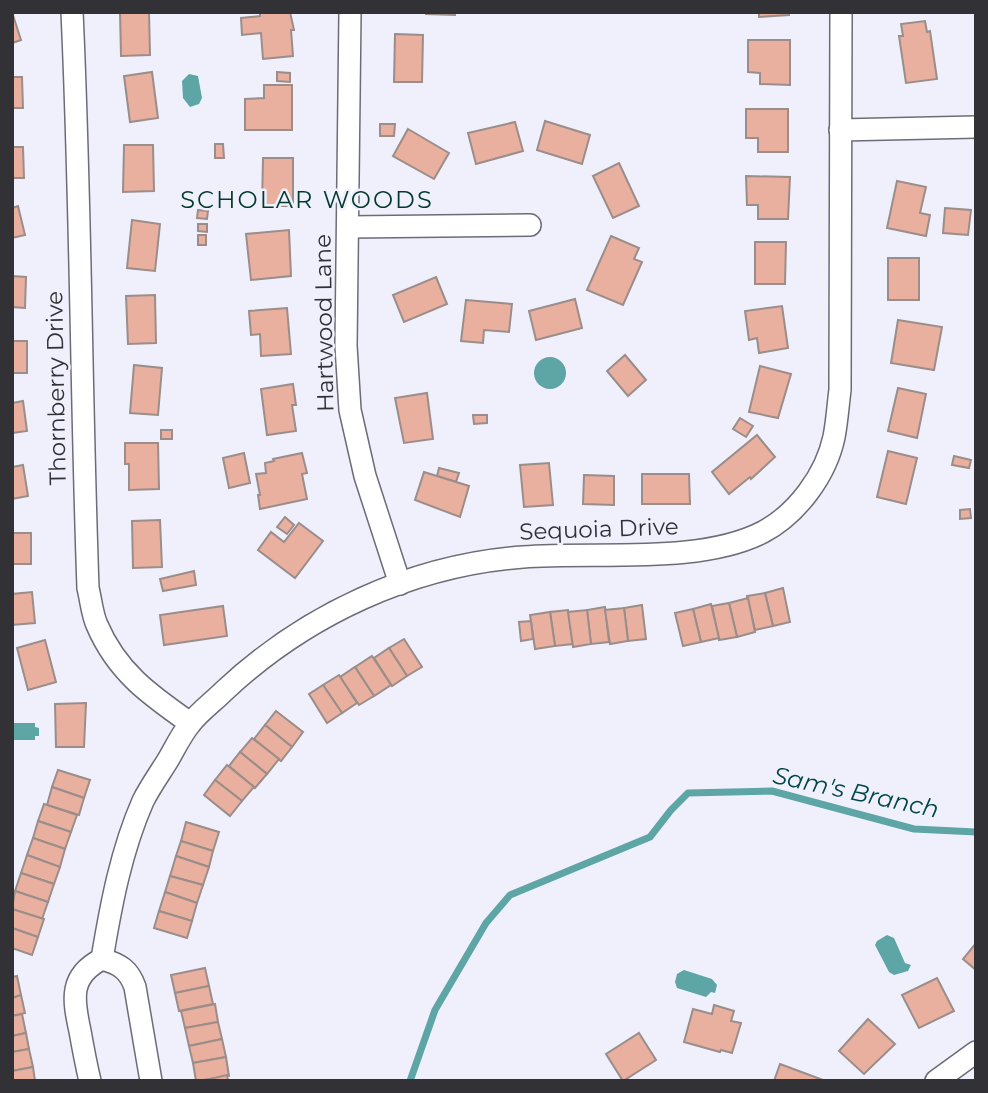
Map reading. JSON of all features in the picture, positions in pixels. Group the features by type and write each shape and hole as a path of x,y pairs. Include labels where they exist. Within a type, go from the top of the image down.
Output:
{"street":[{"name":"Thornberry Drive","path":"72,12 78,136 88,587 97,624 133,681 190,723"},
{"name":"Hartwood Lane","path":"350,12 346,346 349,410 365,476 400,584"},
{"name":"Sequoia Drive","path":"102,959 117,878 144,799 190,723 261,659 290,639 352,601 457,566 520,557 681,553 720,547 744,540 785,518 808,491 823,467 834,438 840,390 841,12"},
{"path":"840,130 976,127"},
{"path":"349,227 530,225"},
{"path":"90,1081 74,998 81,975 89,966 102,959 116,962 131,977 151,1081"},
{"path":"936,1081 976,1052"}],"shaded area":[{"path":"189,74 198,76 202,98 199,104 190,107 183,98 182,81"},
{"path":"550,357 561,362 566,373 561,384 550,389 539,384 534,373 539,362"},
{"path":"12,723 35,723 35,727 39,728 39,736 35,736 35,740 12,740"},
{"path":"887,935 894,938 905,963 911,965 908,971 894,975 889,972 875,945"},
{"path":"684,970 712,979 717,985 715,993 711,992 706,997 677,988 677,974"}],"building":[{"path":"12,12 21,40 12,43"},
{"path":"120,12 149,12 150,55 121,56"},
{"path":"260,12 290,12 294,30 291,30 293,56 263,59 261,33 242,35 241,18 260,16"},
{"path":"455,12 455,15 426,14"},
{"path":"759,12 789,12 789,15 759,17"},
{"path":"925,21 927,32 930,31 937,79 906,83 899,36 903,36 901,24"},
{"path":"395,34 423,35 422,82 394,82"},
{"path":"748,40 790,40 790,85 760,84 760,73 748,72"},
{"path":"152,72 158,118 130,122 124,76"},
{"path":"277,72 290,73 290,82 277,81"},
{"path":"12,77 22,77 23,108 12,108"},
{"path":"264,85 292,85 292,130 245,130 245,99 264,98"},
{"path":"746,109 788,109 788,152 758,152 758,138 746,138"},
{"path":"545,121 590,135 582,164 537,150"},
{"path":"515,122 523,151 476,164 468,133"},
{"path":"380,124 395,124 394,136 380,136"},
{"path":"408,129 449,153 434,179 393,156"},
{"path":"215,144 223,144 224,158 215,158"},
{"path":"124,145 153,145 154,191 123,192"},
{"path":"12,147 23,147 24,178 12,178"},
{"path":"263,158 293,158 293,206 262,206"},
{"path":"619,163 639,206 613,218 593,176"},
{"path":"746,176 790,177 788,219 758,219 758,205 747,205"},
{"path":"897,181 926,187 920,213 930,215 926,236 887,228"},
{"path":"18,206 25,235 12,238 12,208"},
{"path":"945,208 971,210 968,235 943,233"},
{"path":"198,210 208,211 207,219 197,218"},
{"path":"132,220 160,224 155,271 127,268"},
{"path":"198,224 207,224 207,232 198,231"},
{"path":"289,230 291,276 251,280 246,234"},
{"path":"198,235 206,235 206,245 198,245"},
{"path":"611,236 639,248 634,259 642,262 623,305 587,290"},
{"path":"755,242 786,242 785,284 755,284"},
{"path":"888,258 919,258 919,300 888,300"},
{"path":"12,276 26,277 25,308 12,307"},
{"path":"436,277 447,304 404,322 393,295"},
{"path":"155,295 156,343 128,344 126,296"},
{"path":"575,299 582,328 536,340 529,311"},
{"path":"466,300 512,304 509,332 484,330 483,343 461,341"},
{"path":"782,306 788,348 759,353 757,338 749,340 745,311"},
{"path":"287,308 291,354 261,356 260,334 251,335 249,311"},
{"path":"898,320 942,327 934,370 891,363"},
{"path":"12,341 27,341 27,373 12,373"},
{"path":"625,355 646,380 628,396 607,371"},
{"path":"134,365 162,368 158,415 130,413"},
{"path":"760,366 791,374 778,418 749,412"},
{"path":"293,384 296,405 292,405 296,431 267,435 261,389"},
{"path":"898,388 926,394 917,438 888,431"},
{"path":"427,393 433,439 404,443 395,398"},
{"path":"23,401 27,431 12,433 12,403"},
{"path":"473,415 487,415 487,423 474,424"},
{"path":"740,418 753,426 746,437 733,429"},
{"path":"161,430 172,430 172,439 161,439"},
{"path":"757,435 775,457 751,479 750,477 729,494 712,472"},
{"path":"125,443 158,443 159,489 129,490 129,464 125,464"},
{"path":"888,451 917,458 906,504 877,497"},
{"path":"244,453 250,483 229,488 223,458"},
{"path":"302,453 307,473 302,474 307,499 260,509 256,474 266,473 265,463 274,461 273,459"},
{"path":"954,456 971,460 969,468 952,465"},
{"path":"549,463 553,505 524,507 520,465"},
{"path":"23,465 28,496 12,499 12,467"},
{"path":"439,468 459,473 456,482 437,476"},
{"path":"424,472 469,486 460,517 415,500"},
{"path":"642,474 689,474 690,504 642,504"},
{"path":"584,475 614,476 614,505 583,504"},
{"path":"970,509 971,518 960,519 960,510"},
{"path":"285,517 294,525 287,534 277,527"},
{"path":"160,520 162,567 133,568 132,521"},
{"path":"299,523 323,541 295,578 258,550 271,532 284,542"},
{"path":"12,533 31,533 31,564 12,564"},
{"path":"194,571 196,585 163,591 160,579"},
{"path":"783,588 790,622 773,626 765,593"},
{"path":"32,592 35,623 12,625 12,594"},
{"path":"765,593 773,626 755,630 747,596"},
{"path":"748,598 755,632 737,637 729,603"},
{"path":"729,603 737,637 719,640 712,606"},
{"path":"711,604 719,638 701,642 693,609"},
{"path":"642,605 646,639 628,641 624,608"},
{"path":"223,606 227,636 164,645 160,615"},
{"path":"605,607 609,642 591,644 587,610"},
{"path":"624,608 628,641 610,644 605,610"},
{"path":"693,609 701,642 683,646 675,613"},
{"path":"568,610 573,644 555,646 550,612"},
{"path":"587,610 591,644 573,647 568,612"},
{"path":"550,612 555,646 535,649 530,615"},
{"path":"531,621 533,639 521,641 519,622"},
{"path":"404,639 422,667 407,676 389,648"},
{"path":"45,640 56,682 28,690 17,648"},
{"path":"389,648 407,676 392,686 374,658"},
{"path":"372,656 391,685 374,696 355,667"},
{"path":"355,667 374,696 359,705 340,677"},
{"path":"339,675 357,703 342,713 323,685"},
{"path":"323,685 342,713 327,723 309,694"},
{"path":"86,703 84,747 56,747 55,704"},
{"path":"276,711 303,732 292,747 265,725"},
{"path":"265,725 292,747 281,761 254,739"},
{"path":"252,738 279,759 267,774 240,752"},
{"path":"240,752 267,774 255,788 229,766"},
{"path":"227,765 254,787 242,801 215,780"},
{"path":"58,770 90,780 84,798 52,787"},
{"path":"215,780 242,801 230,816 204,795"},
{"path":"52,787 84,798 79,815 47,805"},
{"path":"44,804 77,815 71,832 38,821"},
{"path":"38,821 71,832 65,849 33,838"},
{"path":"186,822 219,832 213,851 181,841"},
{"path":"33,838 65,849 60,867 27,855"},
{"path":"181,841 213,851 209,867 176,856"},
{"path":"27,855 60,867 54,884 21,873"},
{"path":"176,856 209,867 203,885 170,876"},
{"path":"21,873 54,884 48,902 15,891"},
{"path":"170,876 203,885 197,903 165,892"},
{"path":"15,891 48,902 42,919 12,909"},
{"path":"165,892 197,903 192,921 159,911"},
{"path":"12,909 44,919 38,937 12,928"},
{"path":"159,911 192,921 187,938 154,928"},
{"path":"12,928 38,937 32,955 12,948"},
{"path":"976,943 976,970 963,959"},
{"path":"205,968 209,986 175,993 171,975"},
{"path":"17,976 21,995 12,998 12,977"},
{"path":"937,978 954,1011 919,1028 902,995"},
{"path":"209,986 213,1004 179,1011 175,993"},
{"path":"21,995 25,1013 12,1016 12,998"},
{"path":"215,1004 218,1022 185,1028 181,1011"},
{"path":"714,1005 734,1011 731,1021 741,1023 732,1053 684,1042 693,1009 712,1014"},
{"path":"22,1014 26,1033 12,1036 12,1016"},
{"path":"868,1019 895,1044 864,1074 839,1051"},
{"path":"218,1022 222,1039 189,1046 185,1028"},
{"path":"26,1033 29,1049 12,1052 12,1036"},
{"path":"639,1033 656,1060 623,1081 606,1054"},
{"path":"222,1039 226,1057 193,1063 189,1046"},
{"path":"29,1049 33,1067 12,1071 12,1052"},
{"path":"226,1057 229,1076 196,1081 193,1063"},
{"path":"780,1064 823,1080 823,1081 774,1081"},
{"path":"33,1067 35,1081 12,1081 12,1071"},
{"path":"227,1075 228,1081 202,1081"}],"waterway":[{"name":"Sam's Branch","path":"410,1081 435,1010 486,923 510,895 650,837 688,793 772,791 914,829 976,832"}],"district":[{"name":"SCHOLAR WOODS","path":"307,199"}]}
